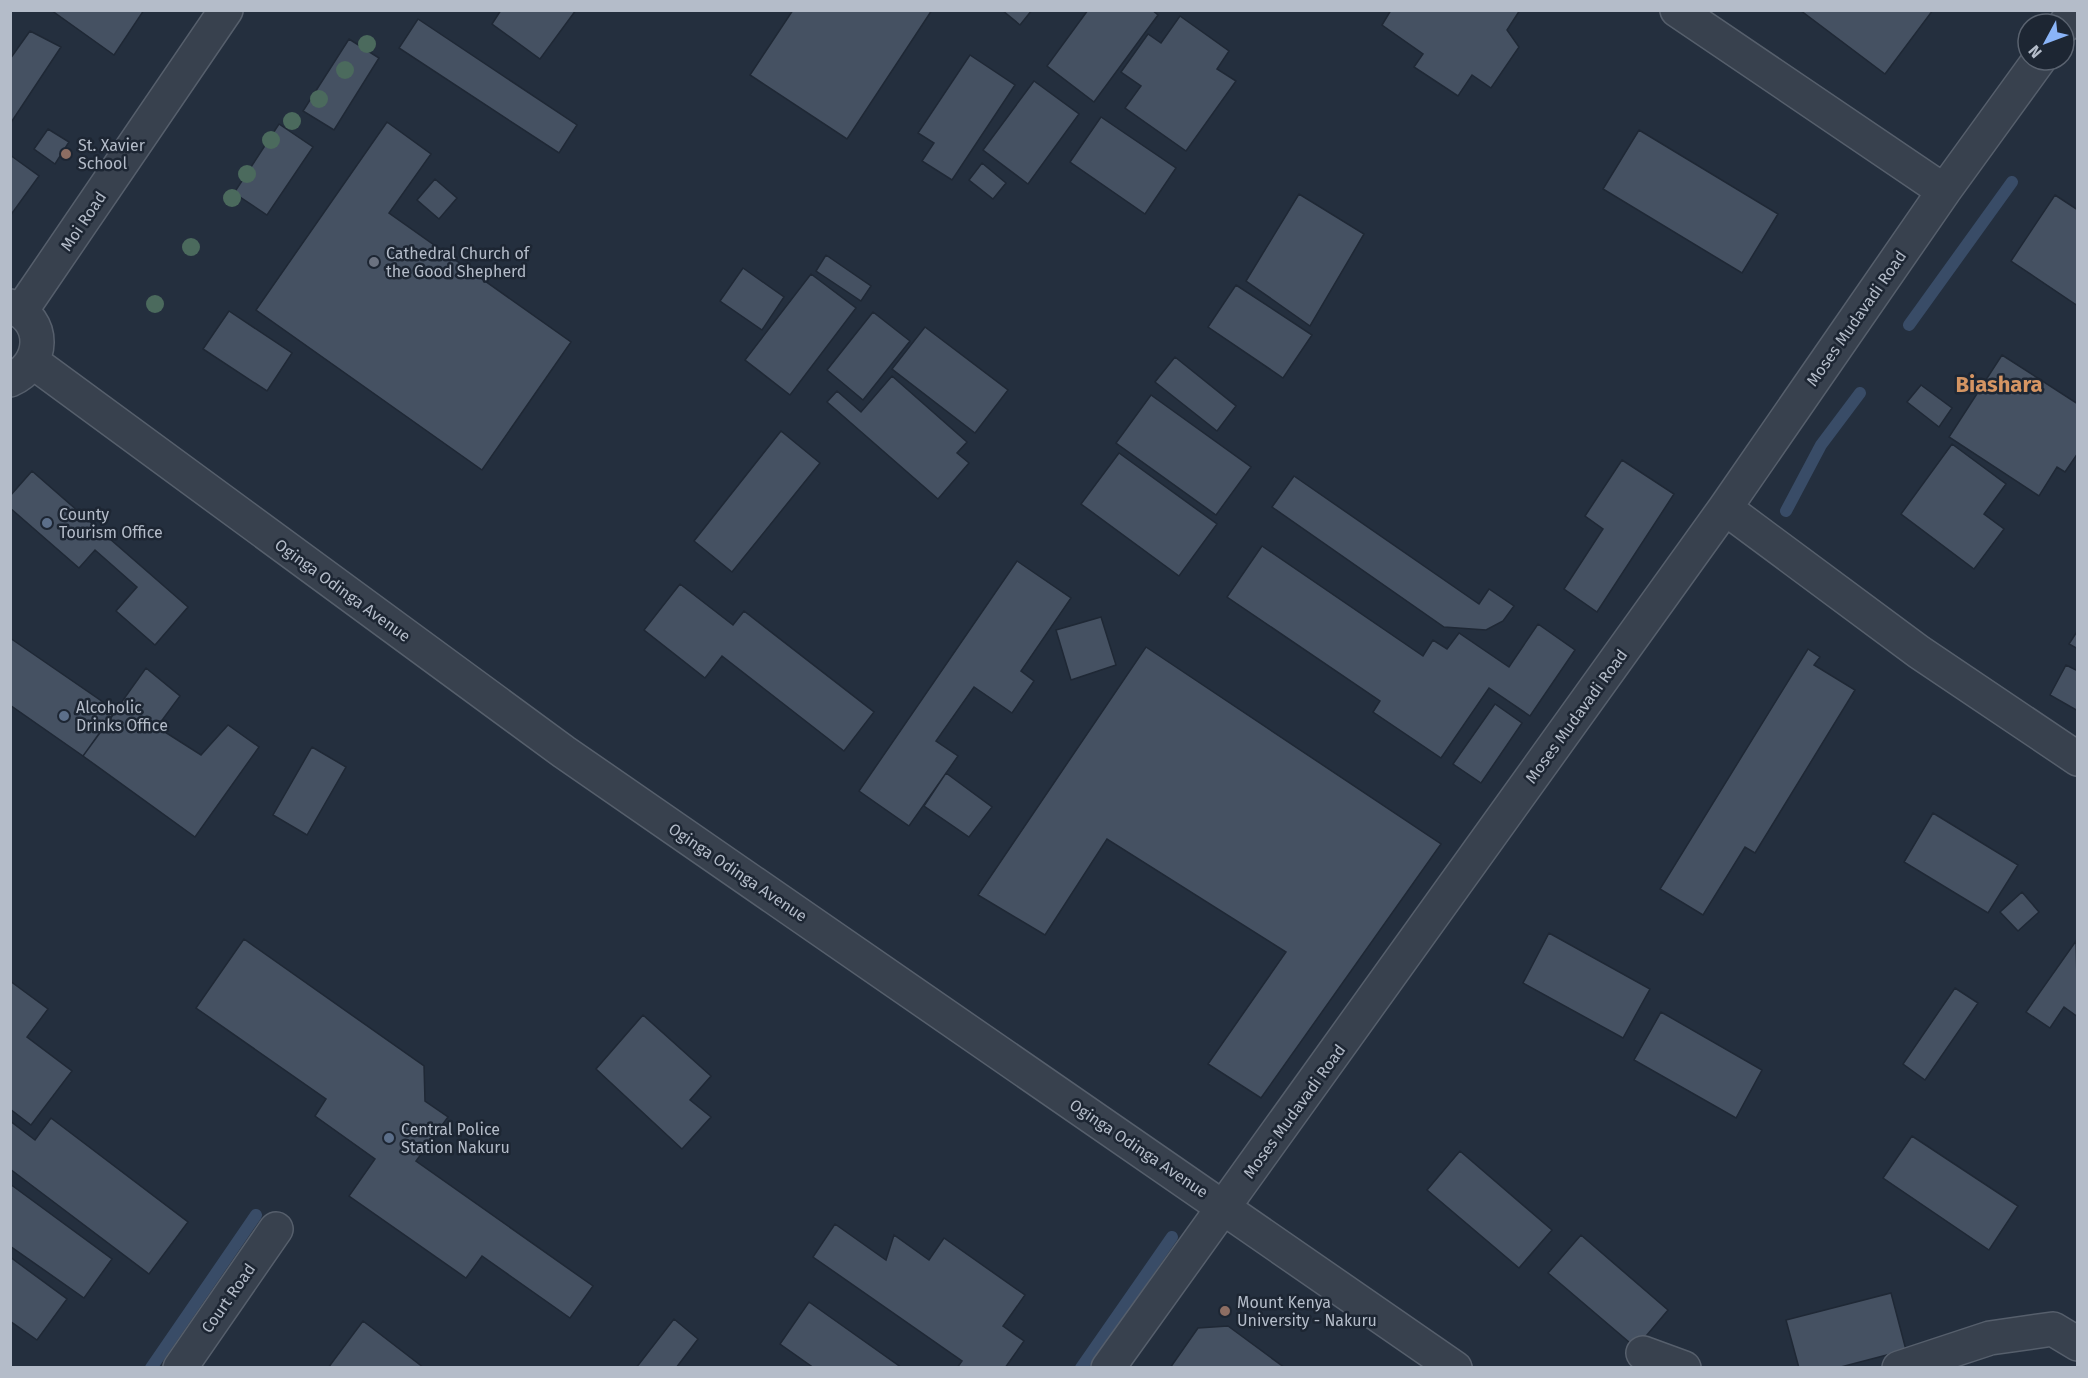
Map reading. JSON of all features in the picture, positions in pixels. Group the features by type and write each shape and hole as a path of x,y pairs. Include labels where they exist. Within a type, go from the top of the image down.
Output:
{"street":[{"name":"Moi Road","path":"16,309 226,10"},
{"path":"1677,10 1944,191"},
{"name":"Moses Mudavadi Road","path":"1108,1368 1725,508 1944,191 2030,72"},
{"path":"16,309 35,329 38,351 22,371"},
{"name":"Oginga Odinga Avenue","path":"22,371 564,752 1455,1368"},
{"path":"1725,508 1919,652 2078,759"},
{"name":"Court Road","path":"180,1368 276,1229"},
{"path":"1899,1368 1990,1338 2053,1329 2078,1344"},
{"path":"1643,1353 1684,1368"}],"building":[{"path":"51,10 144,10 114,55"},
{"path":"501,10 576,10 540,59 492,24"},
{"path":"793,10 932,10 847,139 750,75"},
{"path":"1002,10 1032,10 1020,25"},
{"path":"1088,10 1152,10 1158,15 1094,102 1047,66"},
{"path":"1391,10 1520,10 1507,30 1519,47 1491,88 1472,75 1458,96 1414,67 1423,54 1382,25"},
{"path":"1800,10 1933,10 1885,74"},
{"path":"1180,16 1229,51 1217,69 1236,81 1186,151 1125,108 1141,86 1121,72 1148,34 1161,43"},
{"path":"418,19 577,125 559,153 399,48"},
{"path":"30,31 61,47 10,124 10,59"},
{"path":"349,39 379,58 334,130 303,111"},
{"path":"970,55 1015,85 952,180 922,161 934,143 918,133"},
{"path":"1034,81 1079,114 1028,184 983,150"},
{"path":"1101,117 1176,168 1145,214 1070,162"},
{"name":"Cathedral Church of the Good Shepherd","path":"387,122 431,154 389,213 571,342 482,470 256,310"},
{"path":"279,124 313,147 267,215 234,193"},
{"path":"48,129 69,142 55,164 34,149"},
{"path":"1639,130 1778,214 1742,273 1603,189"},
{"path":"10,155 39,176 10,216"},
{"path":"982,163 1006,183 993,199 969,180"},
{"path":"435,179 457,198 439,219 417,200"},
{"path":"1299,194 1364,234 1310,326 1246,281"},
{"path":"2055,195 2078,210 2078,306 2011,261"},
{"path":"826,255 871,286 861,301 816,271"},
{"path":"743,268 784,297 762,330 720,301"},
{"path":"811,274 856,308 790,395 745,360"},
{"path":"1236,285 1312,335 1283,378 1208,327"},
{"path":"229,311 292,353 267,391 203,349"},
{"path":"873,312 910,341 863,400 827,370"},
{"path":"925,327 1008,390 975,433 892,369"},
{"path":"2002,355 2078,404 2078,453 2065,472 2057,467 2039,496 1949,437"},
{"path":"1175,357 1236,406 1217,431 1155,382"},
{"path":"892,376 967,442 957,453 969,463 938,499 827,402 837,391 861,412"},
{"path":"1921,385 1952,408 1939,427 1907,402"},
{"path":"1151,395 1251,467 1216,515 1116,443"},
{"path":"781,431 820,463 732,572 694,541"},
{"path":"1952,444 2006,484 1984,514 2004,529 1974,569 1901,514"},
{"path":"1119,453 1217,524 1179,576 1081,504"},
{"path":"1622,460 1674,494 1597,612 1564,589 1603,529 1585,516"},
{"path":"32,471 188,607 155,645 116,611 137,587 95,550 79,568 10,508 10,496"},
{"path":"1294,476 1479,604 1489,589 1514,606 1503,621 1486,630 1444,627 1272,507"},
{"path":"1262,546 1423,656 1433,640 1447,649 1459,633 1509,667 1538,624 1575,650 1530,716 1489,688 1441,758 1373,712 1380,701 1227,597"},
{"path":"1017,561 1071,598 1021,671 1034,681 1012,713 974,687 936,741 958,756 909,826 859,791"},
{"path":"680,584 733,625 744,611 874,712 844,751 722,656 705,678 644,630"},
{"path":"1101,617 1116,665 1071,680 1056,630"},
{"path":"2078,630 2078,649 2069,644"},
{"path":"10,638 116,711 83,756 10,705"},
{"path":"1146,647 1441,844 1261,1098 1208,1064 1286,952 1107,839 1045,935 978,895"},
{"path":"1808,649 1820,657 1814,665 1855,690 1755,853 1745,847 1703,915 1660,889"},
{"path":"2066,665 2078,671 2078,711 2050,695"},
{"path":"146,668 180,696 157,727 201,755 228,725 259,747 195,837 83,756"},
{"path":"1495,704 1522,723 1481,783 1453,764"},
{"path":"312,747 346,767 307,835 273,815"},
{"path":"946,773 992,807 969,837 924,806"},
{"path":"1933,813 2018,865 1988,913 1904,862"},
{"path":"2022,892 2039,912 2018,931 2000,912"},
{"path":"1549,933 1650,989 1623,1038 1523,983"},
{"name":"Central Police Station Nakuru","path":"244,939 424,1066 425,1101 448,1117 416,1161 593,1286 570,1318 482,1256 466,1278 349,1196 375,1159 315,1116 326,1099 196,1008"},
{"path":"2076,941 2078,1017 2064,1007 2050,1028 2026,1012"},
{"path":"10,981 48,1009 27,1037 72,1071 31,1125 10,1109"},
{"path":"1955,988 1978,1003 1925,1080 1903,1064"},
{"path":"1661,1012 1762,1070 1736,1118 1634,1060"},
{"path":"643,1015 711,1076 690,1100 711,1117 682,1149 596,1069"},
{"path":"51,1118 188,1222 149,1274 10,1169 10,1121 35,1140"},
{"path":"1912,1136 2018,1206 1989,1250 1883,1178"},
{"path":"1460,1151 1552,1230 1519,1268 1427,1190"},
{"path":"10,1184 112,1259 84,1298 10,1246"},
{"path":"835,1224 886,1260 894,1235 929,1260 944,1238 1025,1295 1003,1326 1024,1341 1005,1368 957,1368 962,1361 813,1257"},
{"path":"1581,1235 1668,1310 1636,1348 1548,1273"},
{"path":"10,1257 67,1299 37,1340 10,1321"},
{"path":"1891,1293 1906,1350 1837,1368 1799,1368 1786,1320"},
{"path":"809,1302 902,1368 814,1368 780,1344"},
{"path":"674,1319 698,1339 676,1368 636,1368"},
{"path":"363,1321 424,1368 328,1368"},
{"path":"1228,1326 1285,1368 1170,1368 1198,1328"}],"waterway":[{"path":"1909,325 2012,182"},
{"path":"1786,511 1821,445 1860,393"},
{"path":"151,1368 256,1215"},
{"path":"1081,1368 1172,1237"}],"place":[{"name":"St. Xavier School","path":"66,154"},
{"name":"Cathedral Church of the Good Shepherd","path":"374,262"},
{"name":"County Tourism Office","path":"47,523"},
{"name":"Alcoholic Drinks Office","path":"64,716"},
{"name":"Central Police Station Nakuru","path":"389,1138"},
{"name":"Mount Kenya University - Nakuru","path":"1225,1311"}],"district":[{"name":"Biashara","path":"1999,384"}]}
